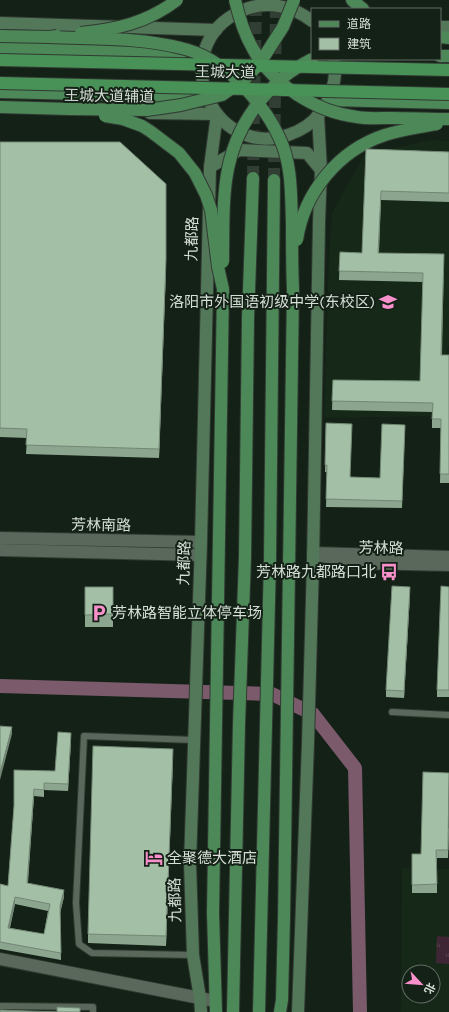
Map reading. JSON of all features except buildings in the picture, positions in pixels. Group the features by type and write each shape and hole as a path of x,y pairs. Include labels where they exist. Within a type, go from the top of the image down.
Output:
{"highway":[{"name":"王城大道","path":"0,60 449,70"},
{"name":"王城大道","path":"0,83 448,101"}],"main road":[{"path":"49,37 121,27 150,17 163,10 176,0"},
{"path":"234,0 240,20 252,49 276,78 304,98 333,112 357,117 449,120"},
{"path":"352,0 362,8"},
{"path":"0,109 147,110 181,105 222,94 245,79 260,63 283,27 290,3"},
{"path":"311,20 290,3 248,4 224,21 209,40 204,52 202,77 207,97 217,114 233,128 244,134 256,137 282,137 304,127 318,115 329,100 334,84 334,60"},
{"path":"0,23 216,30"},
{"path":"0,36 144,42 182,48 199,53 227,71 247,90 261,107 277,132 283,146 291,191 293,289 284,918 282,1000 280,1012"},
{"name":"王城大道","path":"0,48 204,52"},
{"path":"216,1006 213,913 225,187 230,159 236,142 252,111 277,82 289,72 311,60"},
{"name":"王城大道","path":"0,92 207,97"},
{"name":"王城大道","path":"329,100 448,101"},
{"name":"王城大道辅道","path":"0,109 217,114"},
{"path":"69,109 123,119 142,126 169,144 189,164 200,182 211,210 218,267 223,289"},
{"name":"九都路","path":"201,1012 193,955 190,863 201,542 210,167 217,114"},
{"path":"318,115 449,120"},
{"path":"298,1012 310,675 319,223 322,170 318,115"},
{"path":"293,289 296,242 300,224 314,192 334,167 358,147 385,135 449,120"},
{"path":"210,167 239,150 307,153 322,170"},
{"path":"233,1012 239,724 245,557 248,319 252,178"},
{"path":"259,1012 270,560 274,180"}],"street":[{"name":"芳林南路","path":"0,538 201,542"},
{"name":"芳林南路","path":"0,550 200,555"},
{"name":"芳林路","path":"313,558 449,557"},
{"name":"芳林路","path":"313,558 449,565"},
{"path":"0,959 200,998 216,1006"}],"lane":[{"path":"392,712 449,715"},
{"path":"193,955 92,953 79,944 76,903 84,736 194,740"},
{"path":"0,1006 93,1007 93,1012"}],"shaded area":[{"name":"洛阳市外国语初级中学(东校区)","path":"431,140 449,141 449,346 447,347 445,416 324,418 329,258 332,213 364,155"},
{"path":"402,868 449,869 449,1012 401,1012 401,1004 441,1004 441,964 401,964"}],"green space":[{"path":"437,936 449,937 449,964 436,963"}],"waterway":[{"path":"0,686 272,694 313,714 355,768 360,1012"}],"tunnel":[{"path":"253,178 256,0"},
{"path":"274,180 276,0"}],"place":[{"name":"洛阳市外国语初级中学(东校区)","path":"388,302"},
{"name":"芳林路九都路口北","path":"389,572"},
{"name":"芳林路智能立体停车场","path":"99,613"},
{"name":"全聚德大酒店","path":"154,858"}]}
